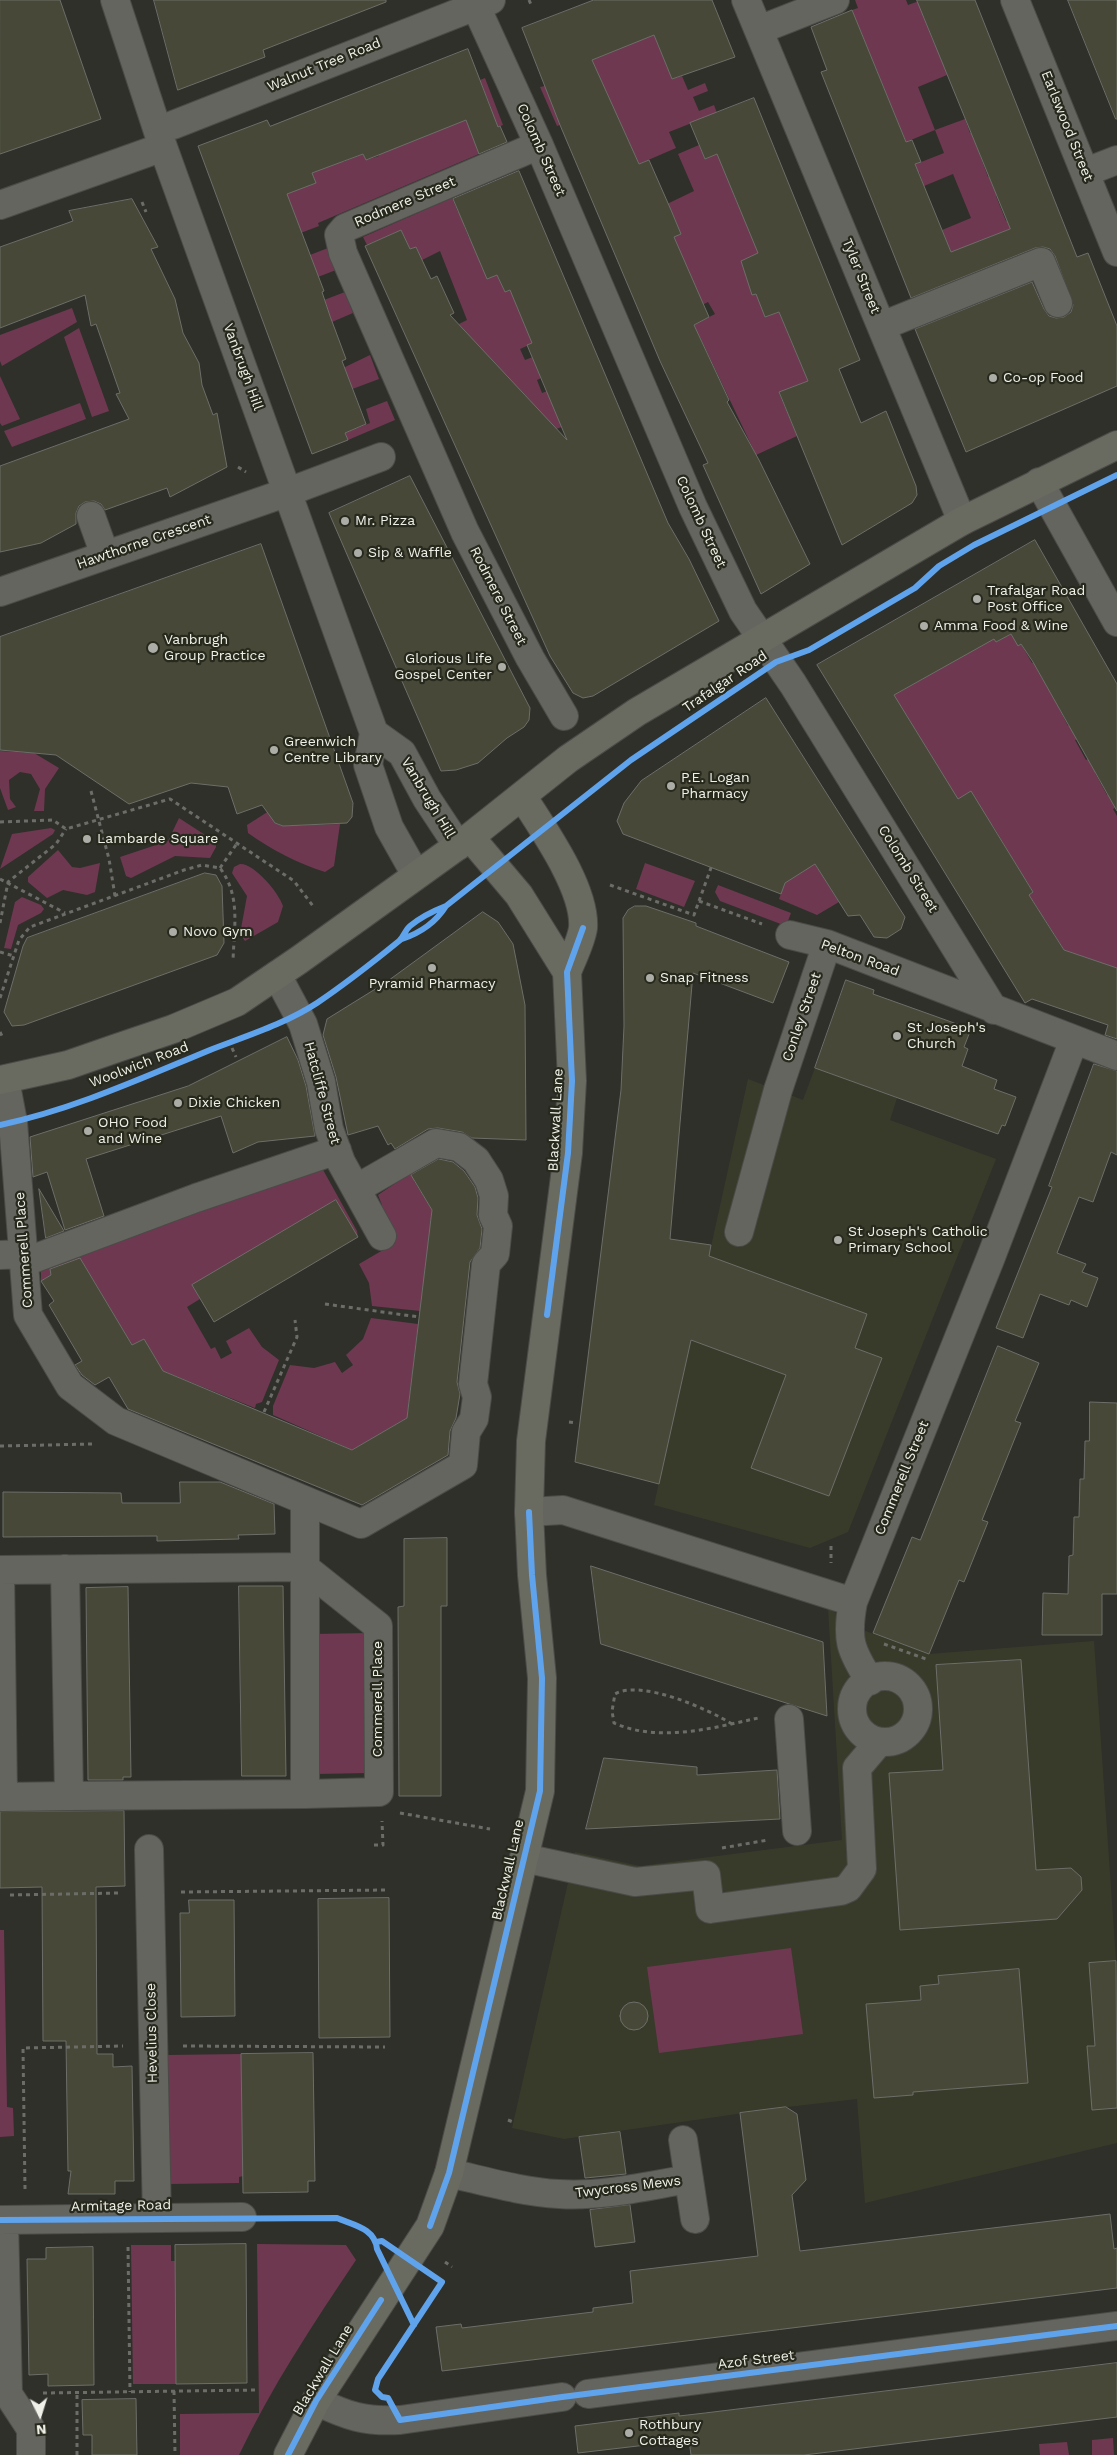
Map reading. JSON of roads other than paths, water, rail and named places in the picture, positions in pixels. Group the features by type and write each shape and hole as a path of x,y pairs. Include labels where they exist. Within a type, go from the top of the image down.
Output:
{"main road":[{"name":"Trafalgar Road","path":"464,842 585,746 637,712 962,521 1117,445"},
{"name":"Blackwall Lane","path":"288,2455 316,2402 430,2226 449,2173 540,1791 543,1738 542,1678 532,1575 529,1512 531,1441 568,1153 572,1081 567,972 583,928 578,897 568,870 522,796"},
{"name":"Woolwich Road","path":"2,1080 68,1065 173,1029 237,1002 278,975 464,842"},
{"path":"464,842 518,896 567,972"}],"street":[{"name":"Vanbrugh Hill","path":"115,0 168,136 327,608 374,733 402,753 427,799 464,842"},
{"name":"Tyler Street","path":"746,0 962,521"},
{"path":"759,30 835,0"},
{"name":"Earlswood Street","path":"1015,0 1117,252"},
{"name":"Walnut Tree Road","path":"168,136 480,2"},
{"name":"Colomb Street","path":"480,2 693,507 739,604 793,684 994,1010"},
{"path":"0,205 168,136"},
{"name":"Rodmere Street","path":"539,145 345,228 339,235 343,253 416,442 501,603 564,716"},
{"path":"1086,172 1117,160"},
{"path":"882,326 1041,262 1058,303"},
{"path":"288,492 381,457"},
{"path":"1039,482 1117,622"},
{"name":"Hawthorne Crescent","path":"0,592 288,492"},
{"path":"90,516 105,555"},
{"path":"374,733 368,765 389,827 416,875"},
{"name":"Pelton Road","path":"790,935 827,944 1117,1056"},
{"name":"Conley Street","path":"739,1232 778,1090 827,944"},
{"name":"Hatcliffe Street","path":"278,975 304,1024 321,1082 329,1129 337,1150 382,1236"},
{"name":"Commerell Street","path":"870,1680 856,1659 848,1636 852,1602 991,1258 1074,1040"},
{"name":"Commerell Place","path":"2,1080 13,1122 17,1257 28,1314 70,1386 116,1421 361,1524 463,1465 466,1432 474,1419 477,1397 472,1384 486,1264 495,1254 498,1226 493,1215 494,1196 489,1180 476,1160 459,1147 436,1143 356,1189"},
{"path":"17,1257 337,1150"},
{"path":"304,1567 0,1570 3,1797 305,1794 305,1502"},
{"path":"529,1512 564,1510 852,1602"},
{"name":"Commerell Place","path":"304,1567 378,1626 381,1795 305,1794"},
{"path":"65,1569 69,1796"},
{"path":"881,1677 892,1678 903,1682 911,1689 917,1699 916,1722 910,1731 901,1738 890,1742 879,1742 861,1732 853,1714 856,1694 870,1680 881,1677"},
{"path":"788,1719 797,1831"},
{"path":"524,1858 635,1882 706,1875 710,1909 841,1892 848,1888 862,1869 857,1768 879,1742"},
{"name":"Hevelius Close","path":"149,1849 157,2218"},
{"name":"Twycross Mews","path":"683,2140 695,2219"},
{"name":"Twycross Mews","path":"449,2173 523,2190 559,2194 596,2194 689,2179"},
{"name":"Armitage Road","path":"2,2220 242,2217"},
{"path":"2,2220 8,2394 31,2429 30,2455"},
{"name":"Azof Street","path":"588,2394 1117,2326"},
{"path":"316,2402 346,2415 376,2421 400,2420 562,2397"}],"place":[{"name":"Co-op Food","path":"993,378"},
{"name":"Mr. Pizza","path":"345,521"},
{"name":"Sip & Waffle","path":"358,553"},
{"name":"Trafalgar Road Post Office","path":"977,599"},
{"name":"Amma Food & Wine","path":"924,626"},
{"name":"Vanbrugh Group Practice","path":"153,648"},
{"name":"Glorious Life Gospel Center","path":"502,667"},
{"name":"Greenwich Centre Library","path":"274,750"},
{"name":"P.E. Logan Pharmacy","path":"671,786"},
{"name":"Lambarde Square","path":"87,839"},
{"name":"Novo Gym","path":"173,932"},
{"name":"Pyramid Pharmacy","path":"432,968"},
{"name":"Snap Fitness","path":"650,978"},
{"name":"St Joseph's Church","path":"897,1036"},
{"name":"Dixie Chicken","path":"178,1103"},
{"name":"OHO Food and Wine","path":"88,1131"},
{"name":"St Joseph's Catholic Primary School","path":"838,1240"},
{"name":"Rothbury Cottages","path":"629,2433"}]}
